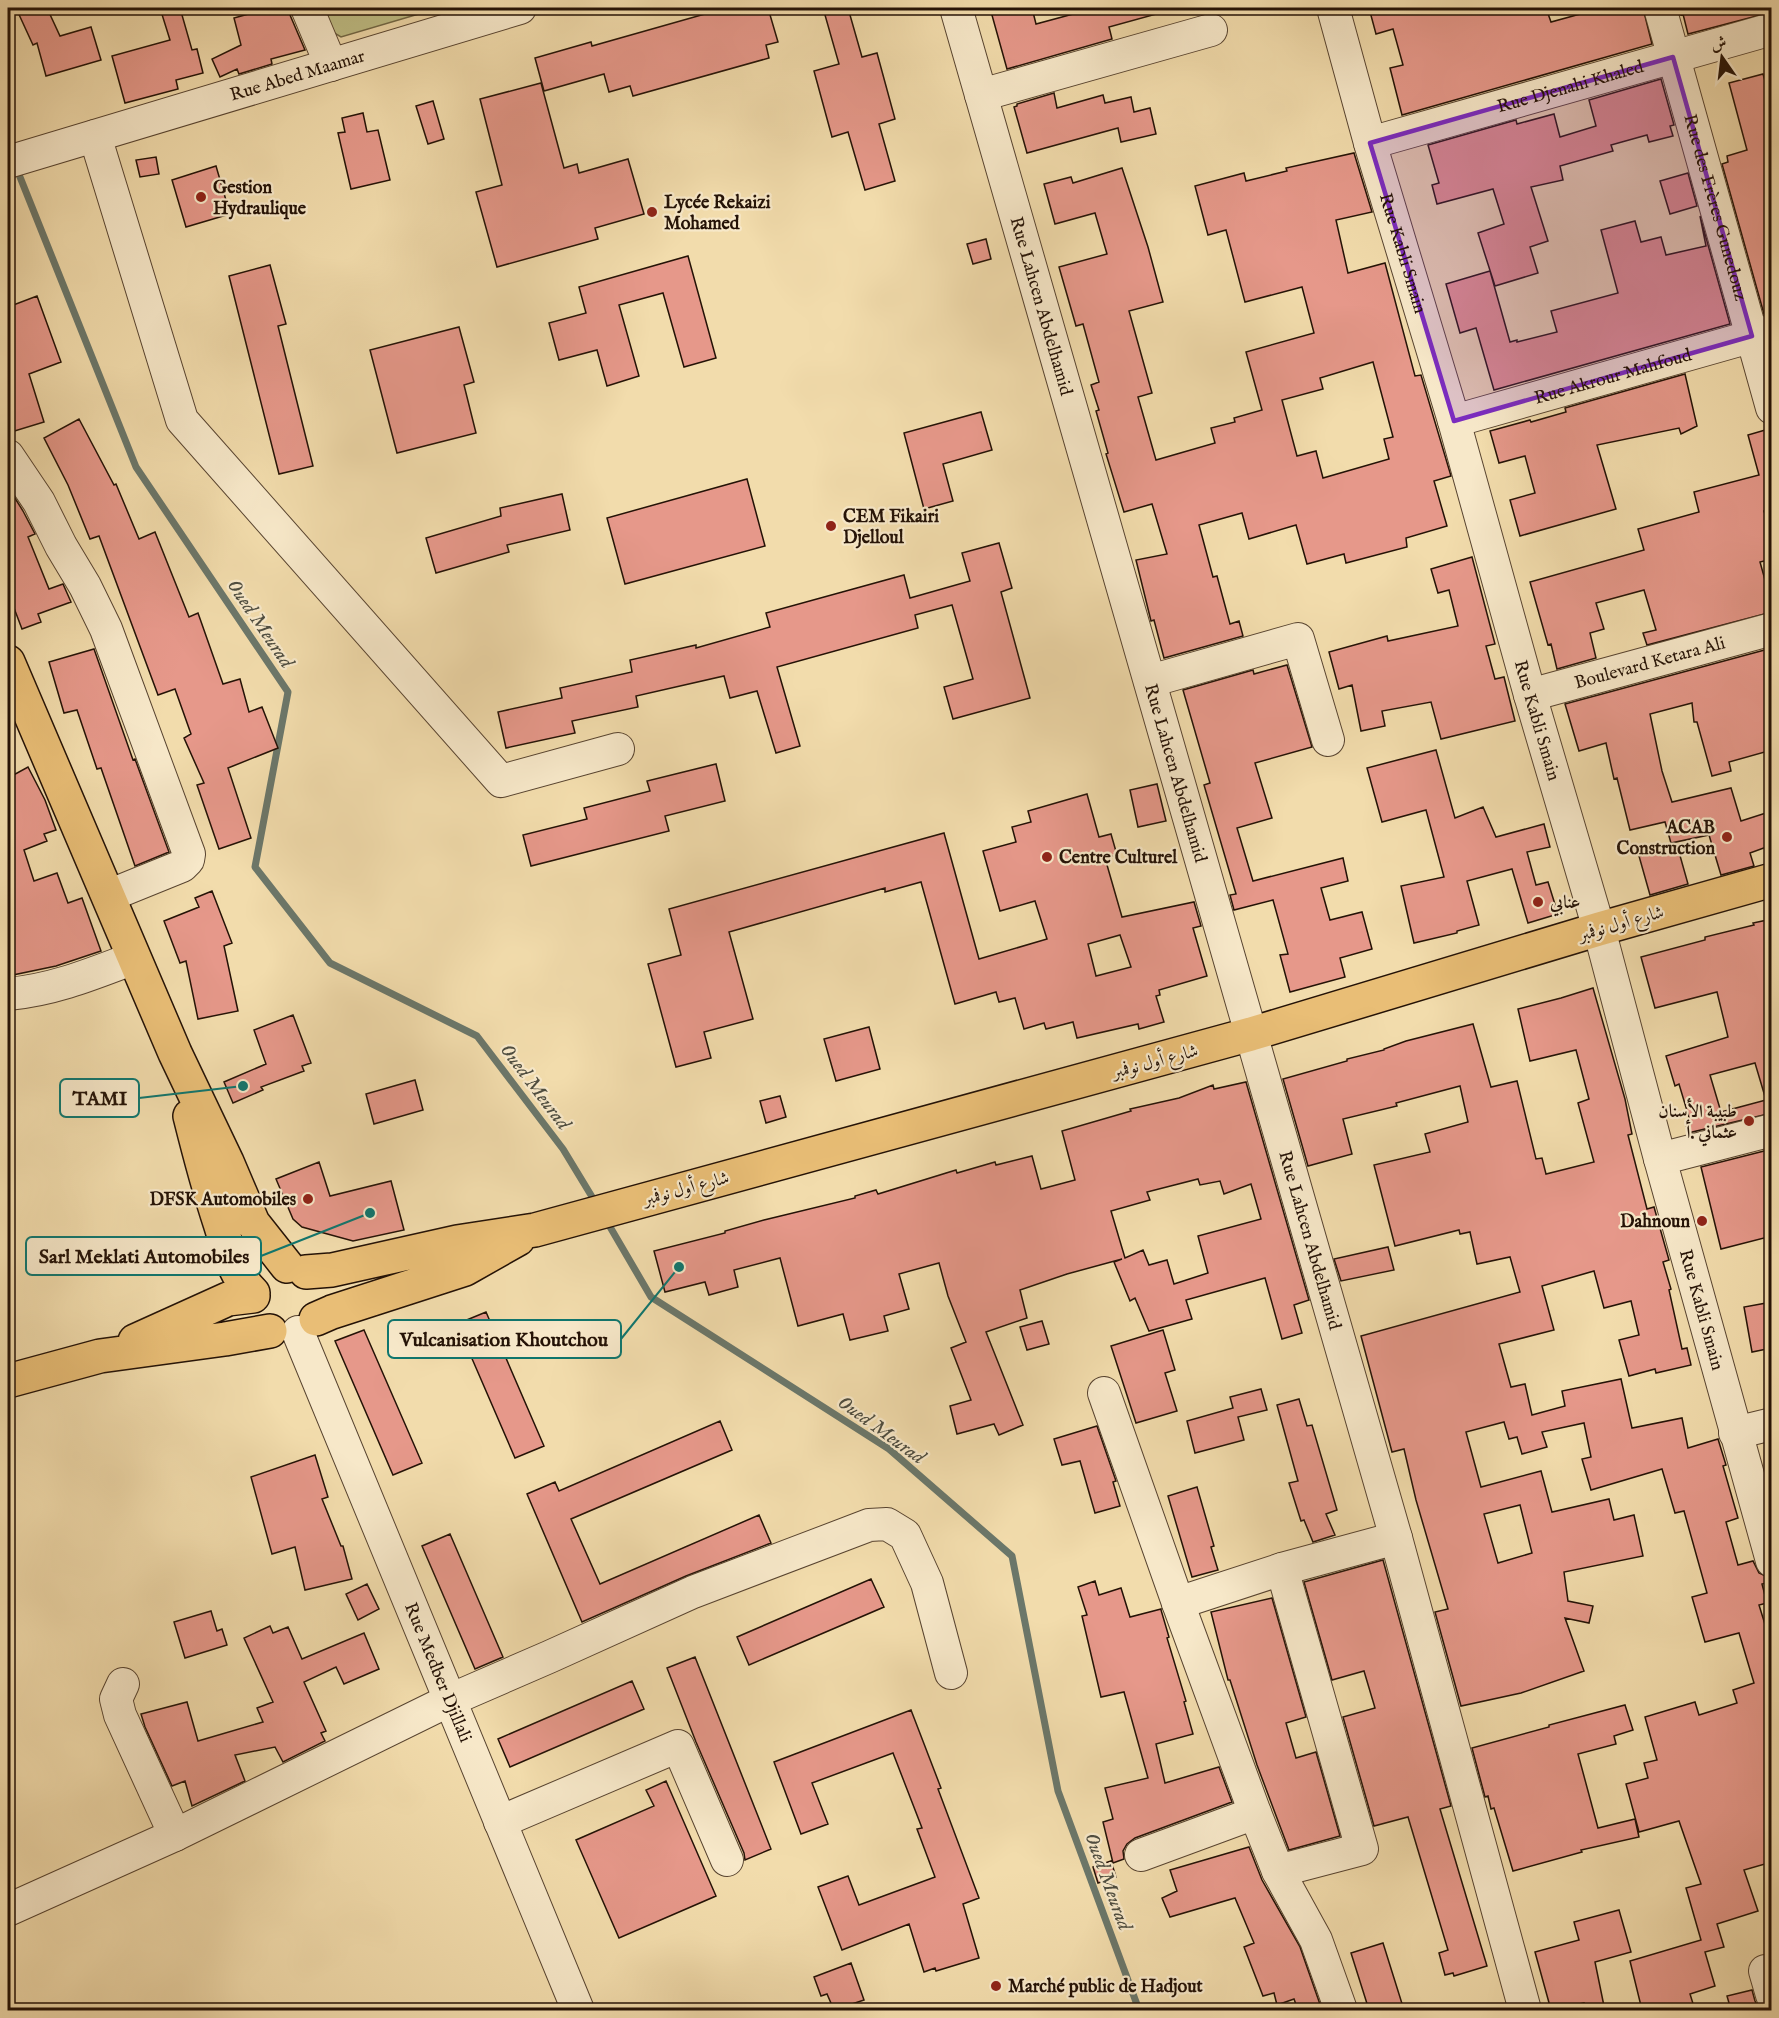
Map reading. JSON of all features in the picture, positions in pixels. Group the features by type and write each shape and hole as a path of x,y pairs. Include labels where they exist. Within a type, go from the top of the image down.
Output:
{"main road":[{"path":"8,662 175,1053 227,1162 253,1223 297,1269 313,1278 319,1288 320,1309 295,1327"},
{"name":"شارع أول نوفمبر","path":"544,1227 1251,1034 1599,929 1772,880"},
{"path":"175,1053 203,1170 234,1267 253,1294"},
{"path":"295,1327 256,1316 253,1306 253,1294 261,1278 268,1271 277,1267 332,1269 457,1242 544,1227"},
{"path":"8,1381 100,1356 295,1327 332,1312 465,1269 544,1227"},
{"path":"100,1356 228,1299 253,1294"}],"street":[{"path":"307,8 331,65"},
{"name":"Rue Abed Maamar","path":"85,139 520,8"},
{"name":"Rue Lahcen Abdelhamid","path":"956,8 1396,1538 1525,2010"},
{"name":"Rue Kabli Smain","path":"1333,8 1370,143 1454,421 1530,695 1599,929 1735,1433 1772,1561"},
{"name":"Rue des Frères Gunedouz","path":"1660,8 1673,57 1762,334 1772,408"},
{"name":"Rue Djenahi Khaled","path":"1370,143 1772,29"},
{"path":"981,95 1211,30"},
{"path":"8,162 85,139 182,420 501,781 618,749"},
{"name":"Rue Akrour Mahfoud","path":"1454,421 1762,334"},
{"path":"8,456 39,502 106,629 189,855 188,860 182,866 108,896"},
{"name":"Boulevard Ketara Ali","path":"1530,695 1772,629"},
{"path":"1149,681 1298,639 1328,740"},
{"path":"8,994 70,983 134,958"},
{"path":"1660,1159 1772,1130"},
{"name":"Rue Medber Djillali","path":"295,1327 578,2010"},
{"path":"1104,1393 1178,1603 1278,1871 1316,1940 1341,2010"},
{"path":"1735,1433 1772,1424"},
{"path":"8,1910 175,1835 450,1700 693,1592 868,1525 887,1524 905,1534 927,1582 951,1673"},
{"path":"1178,1603 1282,1569 1396,1538"},
{"path":"1278,1871 1362,1849 1282,1569"},
{"path":"123,1684 116,1699 120,1715 175,1835"},
{"path":"500,1822 678,1746 727,1860"},
{"path":"1141,1855 1256,1813"}],"highlighted area":[{"path":"1673,57 1752,336 1454,421 1370,143"}],"shaded area":[{"path":"318,8 439,8 341,37 326,28"}],"building":[{"path":"16,8 47,8 60,36 91,27 101,60 46,76 37,43 33,45"},
{"path":"160,8 180,8 192,50 197,49 203,73 176,80 178,89 125,103 112,56 170,40"},
{"path":"270,8 289,8 305,50 271,59 272,64 239,74 237,69 220,77 212,59 241,45 234,18"},
{"path":"726,8 768,8 778,42 766,45 769,58 633,96 630,86 609,92 604,74 544,91 535,58 591,42 592,46"},
{"path":"823,8 848,8 862,57 877,53 895,119 879,124 895,181 865,190 848,132 832,137 814,71 839,64"},
{"path":"990,8 1032,8 1036,24 1088,10 1087,8 1159,8 1160,13 1109,27 1112,39 1007,69"},
{"path":"1369,8 1546,8 1551,22 1602,8 1643,8 1652,44 1402,115 1390,68 1403,65 1393,29 1376,34"},
{"path":"1679,8 1772,8 1772,12 1688,34 1683,14 1681,15"},
{"path":"1763,74 1772,106 1772,314 1764,314 1722,164 1728,162 1727,156 1747,150 1729,83"},
{"path":"1661,79 1674,125 1670,126 1673,136 1649,142 1647,135 1611,145 1613,151 1560,166 1563,180 1531,187 1548,241 1530,247 1538,273 1495,286 1478,233 1504,224 1493,189 1437,204 1432,185 1439,183 1428,145 1516,120 1517,124 1554,114 1560,137 1596,126 1589,100"},
{"path":"541,83 564,168 577,164 579,173 628,159 644,214 595,228 598,239 497,267 476,192 502,185 480,99"},
{"path":"1054,93 1057,108 1103,95 1105,103 1131,97 1134,112 1150,108 1156,134 1121,142 1118,128 1027,153 1014,107 1017,104"},
{"path":"433,101 444,139 428,144 416,106"},
{"path":"363,113 367,132 378,130 390,180 351,189 338,133 345,132 342,118"},
{"path":"1354,153 1372,212 1336,220 1348,273 1385,263 1415,376 1421,375 1451,476 1434,481 1447,526 1406,538 1407,547 1346,563 1344,554 1307,564 1296,525 1249,539 1242,513 1199,525 1213,577 1217,576 1230,624 1239,621 1243,636 1164,658 1154,620 1151,621 1136,560 1167,554 1152,504 1124,512 1106,454 1108,453 1096,411 1099,410 1091,385 1099,382 1083,324 1076,326 1059,267 1107,254 1095,213 1055,224 1044,184 1071,177 1073,183 1122,168 1163,302 1129,311 1152,393 1138,397 1156,460 1215,443 1211,428 1235,422 1234,418 1262,410 1246,352 1314,333 1302,287 1245,302 1226,230 1208,235 1195,186 1244,173 1246,181 1287,171 1286,168","holes":["1373,362 1393,437 1384,439 1389,459 1323,478 1316,451 1297,456 1282,400 1323,389 1320,378"]},
{"path":"156,157 159,174 140,177 136,160"},
{"name":"Gestion Hydraulique","path":"216,166 230,214 186,227 172,180"},
{"path":"1688,173 1697,206 1670,214 1660,181"},
{"path":"1700,216 1730,324 1494,390 1476,328 1460,333 1446,284 1490,271 1510,342 1557,332 1551,311 1618,293 1601,230 1635,221 1641,242 1661,237 1666,255 1706,246"},
{"path":"986,239 991,259 973,264 967,244"},
{"path":"688,256 716,358 684,367 663,293 619,305 639,376 607,386 597,350 559,360 549,323 586,313 579,287"},
{"path":"270,265 286,324 278,326 313,466 279,474 229,276"},
{"path":"37,296 61,362 29,374 44,422 8,433 8,307"},
{"path":"459,327 474,382 464,385 476,433 397,453 370,350"},
{"path":"1685,374 1697,426 1681,434 1679,428 1597,445 1616,509 1520,536 1510,500 1535,493 1525,456 1499,463 1490,431 1566,412 1565,408"},
{"path":"981,412 992,450 943,464 953,501 924,509 904,433"},
{"path":"79,419 114,485 116,484 139,539 155,532 189,617 198,613 223,684 240,679 249,712 262,707 278,748 228,768 251,838 219,849 197,785 204,783 184,738 191,734 175,689 158,695 99,536 90,539 68,485 44,438"},
{"path":"1772,428 1772,509 1764,511 1772,537 1772,559 1760,562 1772,612 1647,645 1643,633 1656,630 1644,590 1596,603 1604,629 1590,633 1596,658 1557,669 1530,582 1644,550 1638,529 1699,512 1694,492 1759,475 1748,435"},
{"path":"747,479 765,546 625,584 607,518"},
{"path":"8,487 35,534 28,537 49,589 63,584 71,602 38,614 41,622 22,629 14,608 8,611"},
{"path":"562,494 570,530 507,545 509,552 436,573 426,538 501,516 500,508"},
{"path":"999,543 1012,588 1001,592 1030,698 953,719 944,687 973,679 952,605 915,615 918,628 777,667 800,746 776,753 757,691 730,698 724,676 636,696 638,707 572,721 575,733 506,748 498,712 562,698 560,688 632,672 630,660 696,645 696,648 770,627 766,613 904,575 910,598 970,581 962,553"},
{"path":"1472,557 1495,644 1486,646 1495,679 1504,677 1515,721 1441,739 1431,702 1382,711 1385,726 1361,731 1352,685 1339,689 1329,652 1387,636 1388,641 1458,626 1449,590 1438,593 1431,569"},
{"path":"1772,648 1772,750 1729,762 1731,771 1712,776 1697,722 1694,722 1692,703 1650,714 1662,771 1672,802 1731,788 1741,821 1772,811 1772,845 1750,853 1754,866 1721,875 1709,835 1671,843 1665,822 1630,830 1617,778 1614,779 1606,743 1579,751 1565,704"},
{"path":"94,649 133,760 135,759 169,852 135,866 101,768 97,769 77,710 64,713 49,662"},
{"path":"1287,665 1312,747 1255,763 1272,818 1237,828 1253,881 1343,858 1348,881 1321,888 1330,920 1362,912 1372,949 1340,958 1345,977 1290,992 1280,955 1288,954 1273,900 1234,910 1230,895 1236,894 1204,785 1210,783 1183,690 1253,670 1254,674"},
{"path":"1436,750 1455,818 1483,807 1496,837 1544,824 1550,847 1527,852 1536,885 1548,882 1558,914 1528,923 1512,869 1467,881 1479,925 1457,931 1457,933 1414,943 1401,886 1444,877 1426,810 1382,822 1367,768"},
{"path":"716,764 725,801 665,816 669,831 531,866 523,835 587,819 584,808 650,791 647,781"},
{"path":"28,767 45,800 56,830 44,834 47,841 24,850 34,881 57,873 68,903 82,898 101,951 56,966 8,976 8,778"},
{"path":"1157,784 1166,821 1138,827 1130,790"},
{"path":"1087,794 1099,837 1111,834 1117,855 1105,858 1122,917 1194,902 1201,926 1193,928 1207,976 1159,990 1160,995 1156,996 1164,1022 1139,1029 1138,1024 1077,1038 1073,1022 1046,1029 1044,1023 1024,1029 1015,998 999,1002 996,992 955,1004 921,882 885,892 885,888 729,932 753,1019 704,1032 711,1058 676,1067 648,964 681,955 669,909 944,833 979,959 1047,939 1035,901 1000,911 983,851 1016,842 1012,827 1031,822 1028,811","holes":["1120,935 1131,967 1096,976 1088,944"]},
{"path":"1677,845 1688,884 1650,895 1639,856"},
{"path":"212,891 232,943 224,946 238,1011 198,1019 186,961 180,963 164,921 199,907 195,898"},
{"path":"1772,919 1772,1113 1688,1133 1686,1125 1691,1124 1679,1084 1675,1086 1666,1056 1728,1037 1717,992 1655,1008 1641,957 1705,940 1705,937 1754,925 1753,923","holes":["1755,1063 1766,1100 1721,1112 1710,1075"]},
{"path":"1593,988 1625,1099 1632,1134 1628,1135 1647,1209 1654,1207 1669,1260 1663,1262 1671,1289 1669,1290 1682,1349 1687,1348 1691,1365 1656,1373 1655,1369 1629,1376 1619,1340 1639,1335 1631,1301 1604,1308 1594,1271 1542,1286 1554,1330 1499,1344 1511,1387 1525,1384 1532,1415 1565,1406 1562,1391 1621,1379 1632,1428 1682,1418 1688,1448 1718,1439 1738,1518 1726,1522 1738,1565 1753,1561 1759,1573 1770,1578 1771,1582 1762,1584 1767,1603 1759,1605 1772,1647 1772,1862 1744,1870 1758,1911 1717,1924 1724,1947 1705,1952 1715,1986 1690,1994 1695,2010 1642,2010 1630,1961 1701,1940 1686,1888 1701,1884 1679,1821 1639,1832 1626,1784 1648,1778 1644,1763 1657,1760 1645,1717 1695,1702 1699,1715 1737,1703 1733,1690 1754,1683 1739,1633 1705,1642 1692,1597 1707,1593 1684,1511 1675,1513 1662,1469 1591,1490 1582,1459 1591,1457 1584,1423 1542,1432 1547,1447 1522,1454 1517,1437 1509,1439 1504,1422 1466,1432 1481,1487 1541,1471 1552,1512 1609,1499 1614,1520 1634,1515 1643,1556 1564,1572 1568,1601 1593,1606 1589,1623 1565,1618 1584,1671 1521,1693 1461,1706 1435,1612 1448,1609 1416,1500 1404,1449 1392,1452 1361,1336 1520,1292 1510,1257 1477,1264 1470,1232 1460,1234 1459,1230 1395,1246 1374,1165 1430,1152 1425,1134 1468,1122 1460,1086 1396,1103 1397,1106 1343,1119 1352,1154 1308,1166 1283,1079 1384,1050 1406,1041 1473,1024 1491,1087 1517,1081 1536,1159 1542,1158 1546,1174 1594,1162 1578,1103 1589,1099 1576,1050 1530,1061 1518,1009","holes":["1520,1505 1532,1553 1498,1563 1484,1514"]},
{"path":"293,1015 311,1063 302,1066 304,1071 261,1087 263,1090 233,1103 224,1082 266,1064 254,1030"},
{"path":"869,1027 880,1069 836,1081 824,1039"},
{"path":"415,1080 423,1110 374,1124 366,1094"},
{"path":"1246,1082 1309,1300 1294,1305 1302,1333 1282,1339 1265,1278 1186,1300 1192,1319 1149,1331 1135,1298 1130,1301 1114,1262 1122,1259 1067,1274 1020,1290 1027,1318 986,1332 1023,1425 999,1435 994,1424 957,1434 950,1406 971,1400 951,1348 966,1342 948,1296 939,1263 899,1274 909,1309 884,1316 888,1331 850,1340 843,1314 798,1326 780,1258 734,1270 738,1287 709,1295 705,1282 665,1292 654,1251 725,1233 725,1231 764,1220 855,1198 855,1196 876,1190 878,1194 956,1170 957,1173 995,1162 996,1165 1032,1156 1041,1189 1075,1180 1062,1131 1131,1111 1130,1109 1179,1098 1213,1085 1214,1089","holes":["1198,1179 1200,1185 1220,1181 1224,1194 1251,1184 1261,1219 1198,1236 1208,1273 1174,1284 1167,1260 1149,1265 1143,1250 1125,1258 1111,1211 1150,1200 1147,1192"]},
{"path":"780,1096 786,1117 766,1123 760,1101"},
{"path":"1772,1149 1772,1236 1721,1249 1701,1167"},
{"path":"319,1162 330,1196 391,1181 404,1230 353,1241 302,1227 293,1219 276,1179"},
{"path":"1388,1247 1394,1270 1341,1281 1334,1259"},
{"path":"1772,1302 1772,1348 1752,1352 1744,1307"},
{"path":"486,1312 544,1446 515,1458 457,1324"},
{"path":"1042,1321 1049,1344 1027,1350 1020,1327"},
{"path":"364,1330 422,1463 393,1475 335,1341"},
{"path":"1163,1330 1175,1370 1165,1373 1177,1411 1136,1423 1111,1346"},
{"path":"1261,1389 1267,1410 1238,1417 1244,1440 1195,1453 1187,1421 1233,1408 1230,1397"},
{"path":"1299,1399 1307,1426 1312,1425 1337,1510 1326,1514 1335,1535 1313,1542 1304,1520 1301,1521 1289,1483 1298,1481 1277,1405"},
{"path":"720,1421 732,1450 571,1519 600,1584 759,1515 771,1543 686,1576 582,1622 527,1494 555,1482 559,1491"},
{"path":"1097,1426 1116,1481 1113,1482 1120,1506 1095,1513 1080,1461 1062,1465 1054,1439"},
{"path":"315,1455 328,1497 322,1499 341,1546 343,1546 352,1579 305,1590 295,1547 272,1554 251,1477"},
{"path":"1197,1487 1214,1546 1211,1547 1218,1570 1192,1577 1168,1496"},
{"path":"450,1534 503,1657 475,1669 422,1546"},
{"path":"1383,1560 1451,1806 1440,1809 1487,1966 1454,1976 1453,1973 1445,1975 1439,1953 1448,1950 1408,1817 1374,1826 1343,1717 1375,1708 1364,1671 1332,1680 1304,1582"},
{"path":"871,1579 884,1607 749,1665 737,1637"},
{"path":"1095,1581 1099,1595 1121,1588 1130,1617 1161,1609 1193,1734 1156,1744 1165,1783 1219,1767 1232,1802 1135,1838 1127,1844 1123,1851 1124,1859 1113,1863 1103,1822 1113,1819 1105,1788 1148,1778 1124,1692 1101,1697 1082,1616 1087,1615 1078,1587"},
{"path":"367,1584 379,1609 358,1620 346,1594"},
{"path":"1272,1598 1306,1717 1286,1723 1296,1758 1316,1752 1340,1836 1289,1850 1257,1765 1230,1680 1228,1680 1211,1612"},
{"path":"211,1611 217,1631 222,1629 227,1645 185,1658 174,1622"},
{"path":"270,1626 273,1633 288,1627 302,1659 364,1633 379,1669 344,1684 336,1667 304,1682 326,1731 321,1733 325,1741 283,1762 275,1747 235,1755 245,1781 192,1806 185,1781 172,1786 141,1714 187,1702 198,1741 263,1722 257,1708 273,1702 244,1638"},
{"path":"695,1657 771,1849 745,1860 667,1668"},
{"path":"632,1681 644,1709 510,1767 498,1739"},
{"path":"1625,1705 1633,1730 1614,1736 1616,1744 1578,1754 1598,1828 1635,1819 1639,1837 1581,1850 1582,1852 1513,1871 1494,1808 1491,1809 1488,1796 1485,1797 1472,1748"},
{"path":"911,1710 979,1898 963,1904 979,1958 936,1971 935,1968 924,1972 909,1924 842,1950 818,1887 848,1876 859,1905 935,1877 917,1829 922,1828 893,1753 812,1783 828,1824 801,1834 774,1762"},
{"path":"666,1781 716,1896 619,1938 576,1840 654,1806 646,1790"},
{"path":"1249,1847 1262,1880 1300,1947 1322,2010 1298,2010 1294,1999 1277,2005 1274,1993 1263,1996 1244,1947 1254,1943 1235,1898 1170,1917 1162,1898 1177,1891 1170,1870"},
{"path":"1111,1861 1116,1877 1098,1883 1093,1867"},
{"path":"1619,1910 1631,1952 1595,1962 1604,2006 1586,2010 1584,2003 1551,2010 1535,1952 1579,1940 1574,1922"},
{"path":"1383,1943 1404,2010 1369,2010 1351,1953"},
{"path":"851,1963 864,2000 834,2010 827,1994 821,1996 814,1977"},
{"path":"1752,1990 1759,2008 1764,2010 1731,2010 1727,1996"}],"waterway":[{"name":"Oued Meurad","path":"16,167 136,467 288,692 255,867 330,963 477,1036 563,1149 597,1205"},
{"name":"Oued Meurad","path":"606,1220 651,1297 889,1449 1012,1556 1058,1791 1139,2010"}],"place":[{"name":"Gestion Hydraulique","path":"201,197"},
{"name":"Lycée Rekaizi Mohamed","path":"652,212"},
{"name":"CEM Fikairi Djelloul","path":"831,526"},
{"name":"ACAB Construction","path":"1727,837"},
{"name":"Centre Culturel","path":"1047,857"},
{"name":"عنابي","path":"1538,902"},
{"name":"TAMI","path":"243,1086"},
{"name":"طبيبة الأسنان عثماني .أ","path":"1749,1121"},
{"name":"DFSK Automobiles","path":"308,1199"},
{"name":"Sarl Meklati Automobiles","path":"370,1213"},
{"name":"Dahnoun","path":"1702,1221"},
{"name":"Vulcanisation Khoutchou","path":"679,1267"},
{"name":"Marché public de Hadjout","path":"996,1986"}]}
